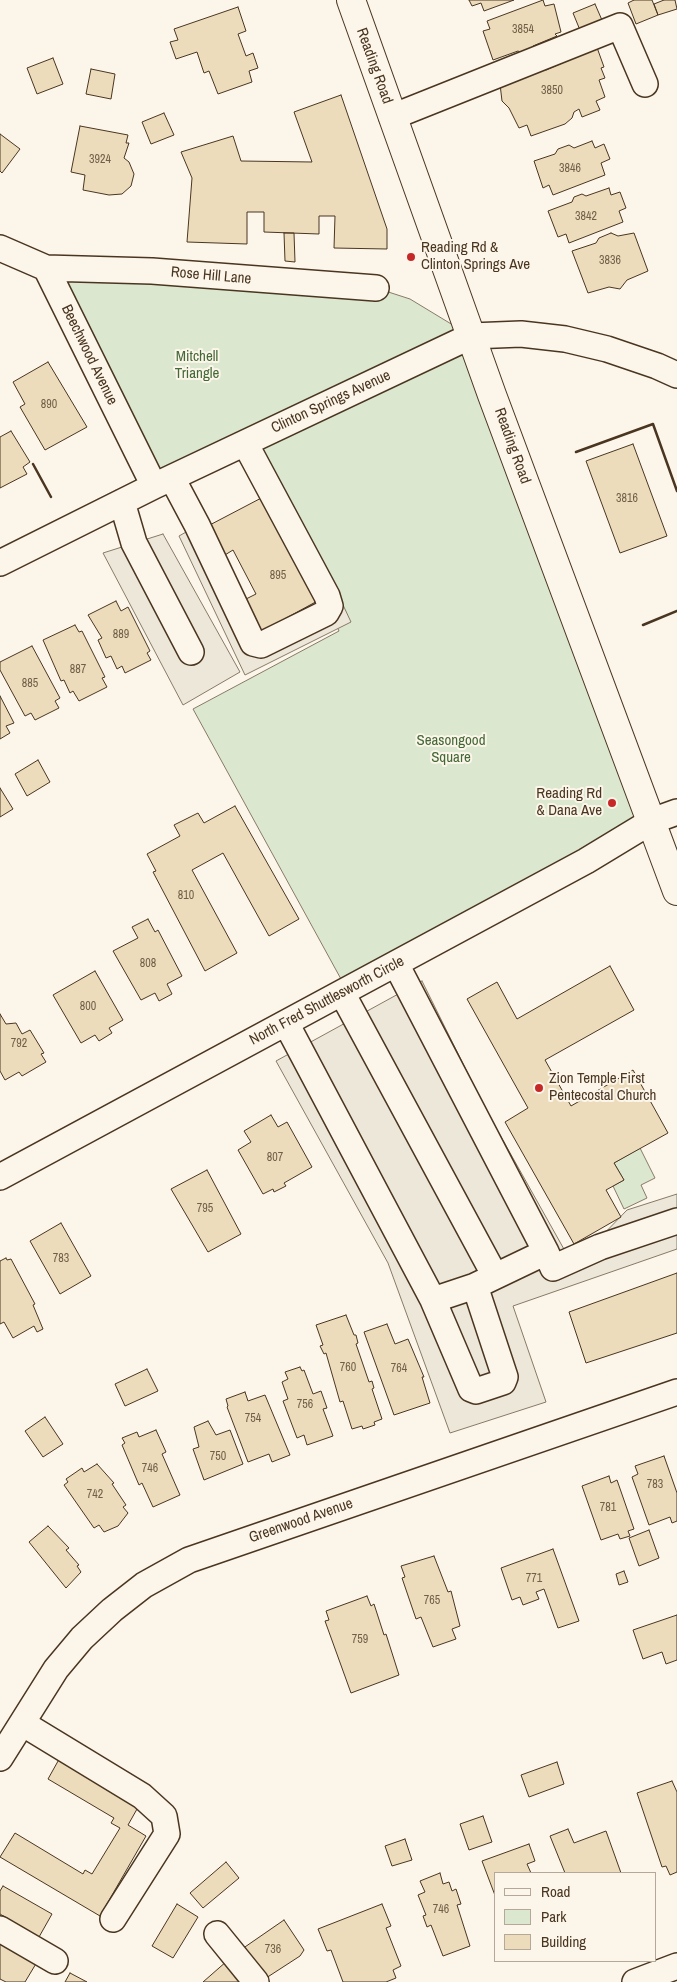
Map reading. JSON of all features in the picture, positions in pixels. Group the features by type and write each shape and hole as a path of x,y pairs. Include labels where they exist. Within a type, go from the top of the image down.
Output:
{"main road":[{"name":"Reading Road","path":"351,0 471,336 677,891"}],"street":[{"path":"392,117 620,26 645,84"},
{"path":"0,248 46,268"},
{"name":"Rose Hill Lane","path":"46,268 152,271 376,288"},
{"name":"Beechwood Avenue","path":"46,268 163,482 197,525 253,643 261,645 326,613 330,606 327,596 246,443"},
{"name":"Clinton Springs Avenue","path":"0,563 163,482 471,336 521,334 565,339 607,349 677,375"},
{"path":"122,502 134,543 191,652"},
{"name":"North Fred Shuttlesworth Circle","path":"0,1177 586,861 652,821 677,812"},
{"path":"396,964 553,1268 600,1248 677,1221"},
{"path":"286,1023 433,1300 471,1389 476,1391 503,1382 505,1377 485,1281 342,993"},
{"path":"433,1300 485,1281 546,1252"},
{"name":"Greenwood Avenue","path":"0,1758 56,1670 82,1638 112,1610 144,1585 189,1560 677,1392"},
{"path":"22,1723 142,1796 164,1816 167,1834 113,1919"},
{"path":"0,1929 55,1961"},
{"path":"217,1934 256,1982"},
{"path":"640,1981 677,1966"}],"green space":[{"name":"Seasongood Square","path":"46,268 376,288 410,299 471,336 652,821 347,990 193,709 339,631 252,440 154,486"},
{"path":"640,1148 655,1178 641,1185 647,1198 624,1209 613,1186 624,1180 614,1163"}],"shaded area":[{"path":"202,523 259,634 336,590 351,622 245,675 179,536"},
{"path":"163,534 240,672 183,705 103,553"},
{"path":"422,981 486,1110 565,1251 596,1242 627,1210 677,1194 677,1249 513,1306 546,1402 450,1433 388,1263 276,1061"}],"building":[{"path":"469,0 514,0 484,11 481,3 472,6"},
{"path":"543,0 545,6 554,4 561,32 555,34 557,36 533,46 531,50 522,53 518,51 493,60 483,31 490,29 487,21"},
{"path":"634,0 652,0 658,15 636,24 628,3"},
{"path":"664,0 675,0 677,9 658,15 654,4"},
{"path":"595,4 605,27 582,35 573,13"},
{"path":"238,7 246,31 238,34 246,56 253,53 258,68 249,71 252,82 218,94 209,71 204,73 197,52 176,59 170,42 178,40 174,29"},
{"path":"595,42 604,67 601,68 605,78 599,80 605,97 596,101 600,110 582,117 579,109 574,112 572,118 565,124 531,136 527,125 519,128 509,108 502,101 500,84 542,67 546,70 583,54"},
{"path":"53,58 63,84 37,94 27,68"},
{"path":"91,69 115,74 111,99 86,94"},
{"path":"341,95 387,229 387,249 334,248 335,216 319,216 319,234 264,232 264,212 247,212 247,244 187,242 192,178 181,152 233,136 241,161 312,162 294,112"},
{"path":"164,113 174,135 151,144 142,122"},
{"path":"80,126 128,135 126,143 129,143 124,158 129,162 134,174 131,186 122,194 109,195 83,190 85,175 71,172"},
{"path":"0,134 20,149 2,173 0,171"},
{"path":"592,141 595,148 604,144 610,159 601,163 605,175 553,195 549,185 543,188 534,161 555,154 558,149 569,145 574,148"},
{"path":"609,188 611,195 620,192 626,208 619,211 623,222 569,243 566,234 558,237 548,211 572,202 574,197 582,194 586,196"},
{"path":"284,233 294,233 295,262 285,261"},
{"path":"611,233 618,236 634,233 648,271 627,280 620,289 609,287 588,293 572,251 596,243 599,238"},
{"path":"48,362 87,427 45,450 20,407 25,404 13,382"},
{"path":"11,431 30,462 23,467 27,474 0,488 0,437"},
{"path":"633,444 667,536 620,553 586,461"},
{"path":"267,495 321,599 259,633 242,601 256,594 233,550 220,558 204,528"},
{"path":"116,601 121,611 128,607 150,651 147,653 151,660 125,673 122,666 117,669 111,656 106,658 98,640 102,638 88,615"},
{"path":"75,625 79,632 82,631 105,677 102,678 107,687 79,701 73,691 70,693 64,680 61,681 43,640"},
{"path":"32,646 60,698 55,701 59,708 35,720 31,713 25,716 0,670 0,662"},
{"path":"0,696 14,723 6,726 10,733 0,739"},
{"path":"38,760 50,782 27,796 15,774"},
{"path":"0,788 13,809 0,817"},
{"path":"235,806 299,919 269,936 223,853 192,870 237,953 205,971 153,872 156,871 147,854 180,836 174,825 198,813 204,823"},
{"path":"148,919 155,932 158,930 182,976 167,984 172,994 159,1001 155,993 141,1000 113,951 138,938 132,927"},
{"name":"Zion Temple First Pentecostal Church","path":"610,966 634,1010 545,1060 571,1106 633,1070 668,1133 614,1163 624,1180 606,1190 621,1217 574,1244 505,1122 528,1108 467,999 497,982 517,1019"},
{"path":"95,971 123,1020 109,1028 112,1033 99,1041 95,1035 81,1043 53,995"},
{"path":"0,1014 6,1024 16,1023 22,1034 30,1030 44,1053 41,1054 46,1062 22,1076 19,1072 5,1080 0,1071"},
{"path":"271,1115 278,1127 287,1122 312,1167 284,1183 286,1186 274,1192 273,1189 263,1194 238,1150 251,1142 244,1131"},
{"path":"207,1170 241,1234 208,1252 171,1189"},
{"path":"61,1223 91,1276 60,1294 30,1241"},
{"path":"6,1258 7,1260 11,1259 35,1304 33,1305 43,1329 37,1332 34,1326 13,1338 4,1322 0,1324 0,1261"},
{"path":"677,1273 677,1333 586,1363 569,1312"},
{"path":"346,1315 354,1335 356,1335 358,1343 356,1344 369,1382 372,1381 374,1388 372,1389 382,1419 374,1422 375,1425 363,1429 362,1426 352,1429 343,1401 340,1402 326,1353 324,1354 320,1346 323,1345 316,1325"},
{"path":"387,1324 395,1344 408,1339 424,1377 422,1377 430,1403 394,1415 364,1332"},
{"path":"300,1367 302,1371 304,1370 313,1394 321,1391 327,1408 323,1409 333,1436 307,1445 304,1435 297,1438 283,1401 288,1399 282,1382 288,1379 285,1372"},
{"path":"147,1369 158,1391 125,1406 115,1384"},
{"path":"245,1392 248,1401 265,1395 290,1455 272,1462 269,1454 248,1462 227,1407 226,1399"},
{"path":"45,1417 63,1444 43,1457 25,1431"},
{"path":"208,1421 216,1435 230,1430 243,1464 204,1480 193,1449 199,1447 194,1427"},
{"path":"156,1430 166,1452 162,1454 180,1495 153,1507 142,1483 139,1485 122,1445 125,1443 122,1438 137,1432 139,1437"},
{"path":"664,1456 677,1493 677,1521 672,1523 670,1517 649,1525 632,1477 638,1474 635,1466"},
{"path":"97,1464 114,1483 112,1484 126,1505 123,1507 128,1513 118,1526 104,1532 99,1525 94,1528 64,1485 68,1482 66,1479 82,1468 84,1472"},
{"path":"609,1476 611,1483 617,1480 634,1529 628,1531 630,1536 620,1539 618,1534 601,1540 582,1486"},
{"path":"48,1526 69,1548 66,1550 79,1565 77,1566 81,1572 66,1588 29,1542"},
{"path":"649,1530 659,1558 639,1566 629,1538"},
{"path":"553,1549 579,1621 558,1628 544,1589 536,1592 539,1599 523,1605 520,1597 512,1600 501,1568"},
{"path":"434,1556 448,1592 451,1591 460,1626 452,1629 456,1639 433,1647 421,1617 416,1619 402,1578 405,1577 401,1566"},
{"path":"624,1571 628,1582 619,1585 616,1574"},
{"path":"367,1596 371,1606 374,1604 399,1675 351,1693 325,1621 329,1620 326,1611"},
{"path":"677,1615 677,1660 666,1664 662,1652 643,1659 633,1630"},
{"path":"62,1754 141,1802 128,1825 146,1836 100,1916 0,1857 15,1833 83,1874 85,1870 92,1874 120,1828 111,1823 114,1818 48,1779"},
{"path":"557,1762 564,1784 529,1797 521,1775"},
{"path":"672,1781 677,1792 677,1872 670,1875 666,1866 662,1867 637,1793"},
{"path":"483,1816 492,1842 469,1850 460,1824"},
{"path":"568,1829 574,1843 606,1831 621,1872 565,1872 550,1836"},
{"path":"405,1839 412,1860 392,1866 385,1846"},
{"path":"529,1844 535,1861 527,1864 531,1872 494,1872 494,1893 482,1861"},
{"path":"226,1862 239,1878 203,1908 190,1893"},
{"path":"440,1873 443,1884 449,1882 452,1891 456,1889 461,1904 457,1905 470,1946 443,1956 431,1925 427,1927 423,1916 426,1915 418,1895 425,1892 420,1881"},
{"path":"3,1886 52,1914 39,1937 0,1914 0,1891"},
{"path":"177,1904 198,1917 173,1958 152,1946"},
{"path":"382,1904 391,1926 386,1928 401,1966 393,1970 396,1978 386,1982 343,1982 331,1950 327,1951 318,1929"},
{"path":"284,1920 304,1950 300,1956 263,1980 242,1949"},
{"path":"0,1940 37,1962 25,1982 6,1982 0,1979"},
{"path":"227,1961 246,1982 203,1982"},
{"path":"70,1973 87,1982 65,1982"}],"wall":[{"path":"576,452 653,424 677,491"},
{"path":"33,464 51,497"},
{"path":"643,625 677,611"}],"place":[{"name":"Reading Rd & Clinton Springs Ave","path":"411,257"},
{"name":"Reading Rd & Dana Ave","path":"612,803"},
{"name":"Zion Temple First Pentecostal Church","path":"539,1088"}],"park label":[{"name":"Mitchell Triangle","path":"197,366"}]}
